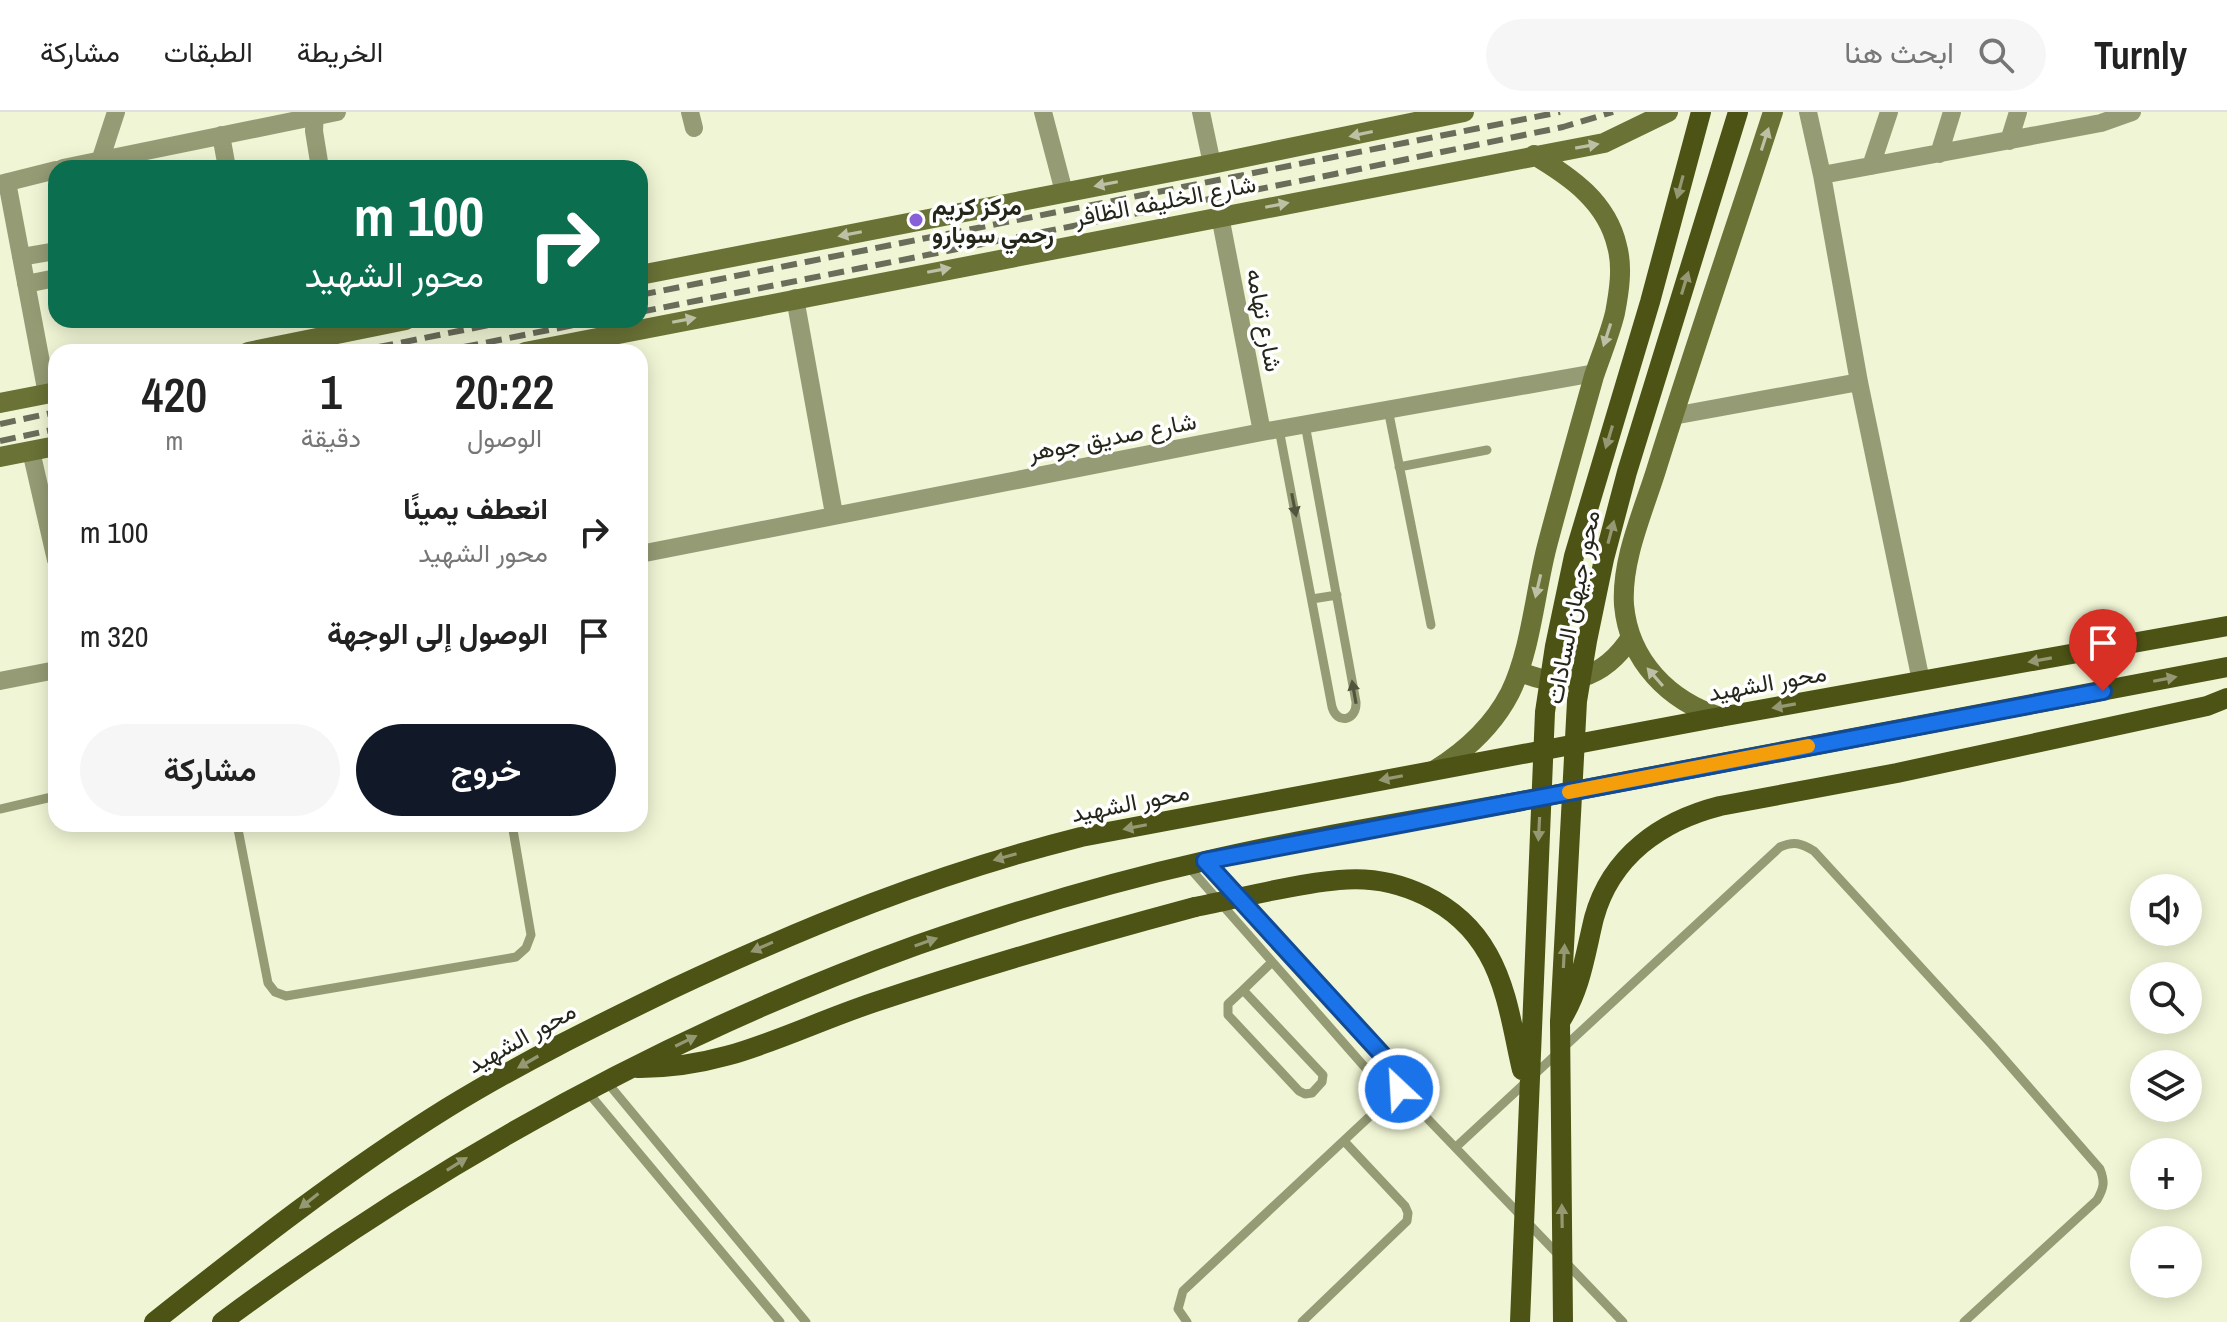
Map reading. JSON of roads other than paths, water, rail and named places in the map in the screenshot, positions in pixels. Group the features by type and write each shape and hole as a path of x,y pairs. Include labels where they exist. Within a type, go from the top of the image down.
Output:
{"main road":[{"name":"محور جيهان السادات","path":"1520,1322 1545,712 1574,556 1650,302 1701,112"},
{"name":"محور جيهان السادات","path":"1563,1322 1560,1022 1577,701 1604,559 1627,472 1738,112"},
{"name":"محور الشهيد","path":"154,1322 327,1188 448,1108 574,1036 812,925 949,874 1081,837 2227,626"},
{"path":"222,1322 366,1221 490,1143 586,1090 772,1002 919,945 1069,896 1197,863 2227,667"},
{"path":"1560,1022 1579,985 1601,899 1624,861 1643,841 1667,825 1692,813 2207,706 2227,698"},
{"path":"629,1068 678,1066 727,1058 970,970 1195,907 1338,880 1367,879 1421,893 1446,907 1471,929 1488,954 1502,986 1528,1102"}],"street":[{"path":"101,158 116,112"},
{"path":"93,160 337,112"},
{"path":"1043,112 1064,192"},
{"path":"1201,112 1212,164"},
{"name":"شارع الخليفه الظافر","path":"648,327 1604,143 1643,120 1668,112"},
{"path":"1720,717 1687,704 1665,688 1647,669 1631,637 1624,605 1626,574 1673,416 1773,112"},
{"path":"1808,112 1859,382 1921,681"},
{"path":"1871,166 1889,112"},
{"path":"1939,154 1952,112"},
{"path":"2009,141 2018,112"},
{"path":"1822,175 2101,123 2132,112"},
{"name":"شارع الخليفه الظافر","path":"648,273 1457,113"},
{"path":"315,114 318,160"},
{"path":"221,135 226,160"},
{"path":"1435,770 1462,752 1486,729 1499,712 1519,671 1544,558 1614,313 1620,280 1618,247 1606,219 1588,193 1565,173 1534,155"},
{"path":"48,172 3,183 48,380"},
{"name":"شارع تهامه","path":"1220,216 1270,430"},
{"path":"21,257 48,252"},
{"path":"26,284 48,280"},
{"path":"795,298 834,514"},
{"path":"279,344 341,328"},
{"name":"شارع الخليفه الظافر","path":"565,344 645,328"},
{"name":"شارع صديق جوهر","path":"648,552 1270,430 1595,373"},
{"path":"1673,416 1859,382"},
{"path":"0,403 48,394"},
{"path":"0,457 48,448"},
{"path":"31,451 48,525"},
{"path":"1519,671 1546,681 1575,680 1602,669 1631,637"},
{"path":"0,681 48,672"}],"lane":[{"path":"1388,409 1431,625"},
{"path":"1270,430 1312,599 1332,707 1339,719 1347,719 1357,709 1305,424"},
{"path":"1399,467 1487,450"},
{"path":"1312,599 1337,595"},
{"path":"0,809 48,798"},
{"path":"239,832 268,983 275,992 286,996 516,957 526,948 531,935 513,832"},
{"path":"1456,1147 1780,847 1790,842 1802,844 1814,851 1982,1033 2100,1169 2104,1180 2097,1200 1964,1322"},
{"path":"1197,863 1272,962 1370,1073 1378,1081 1399,1089"},
{"path":"1197,863 1387,1060 1399,1089 1623,1322"},
{"path":"1243,990 1323,1075 1322,1082 1312,1093 1299,1091 1228,1015 1228,1004 1272,962"},
{"path":"605,1080 806,1322"},
{"path":"1187,1322 1178,1309 1183,1291 1399,1089"},
{"path":"586,1090 780,1322"},
{"path":"1302,1322 1407,1221 1405,1206 1344,1141"}],"railway":[{"path":"648,293 1560,112"},
{"path":"648,310 1335,174 1563,127 1613,112"},
{"path":"394,344 474,328"},
{"path":"479,344 559,328"},
{"path":"0,424 48,414"},
{"path":"0,441 48,431"}],"place":[{"name":"مركز كريم رحمي سوبارو","path":"916,220"}]}
